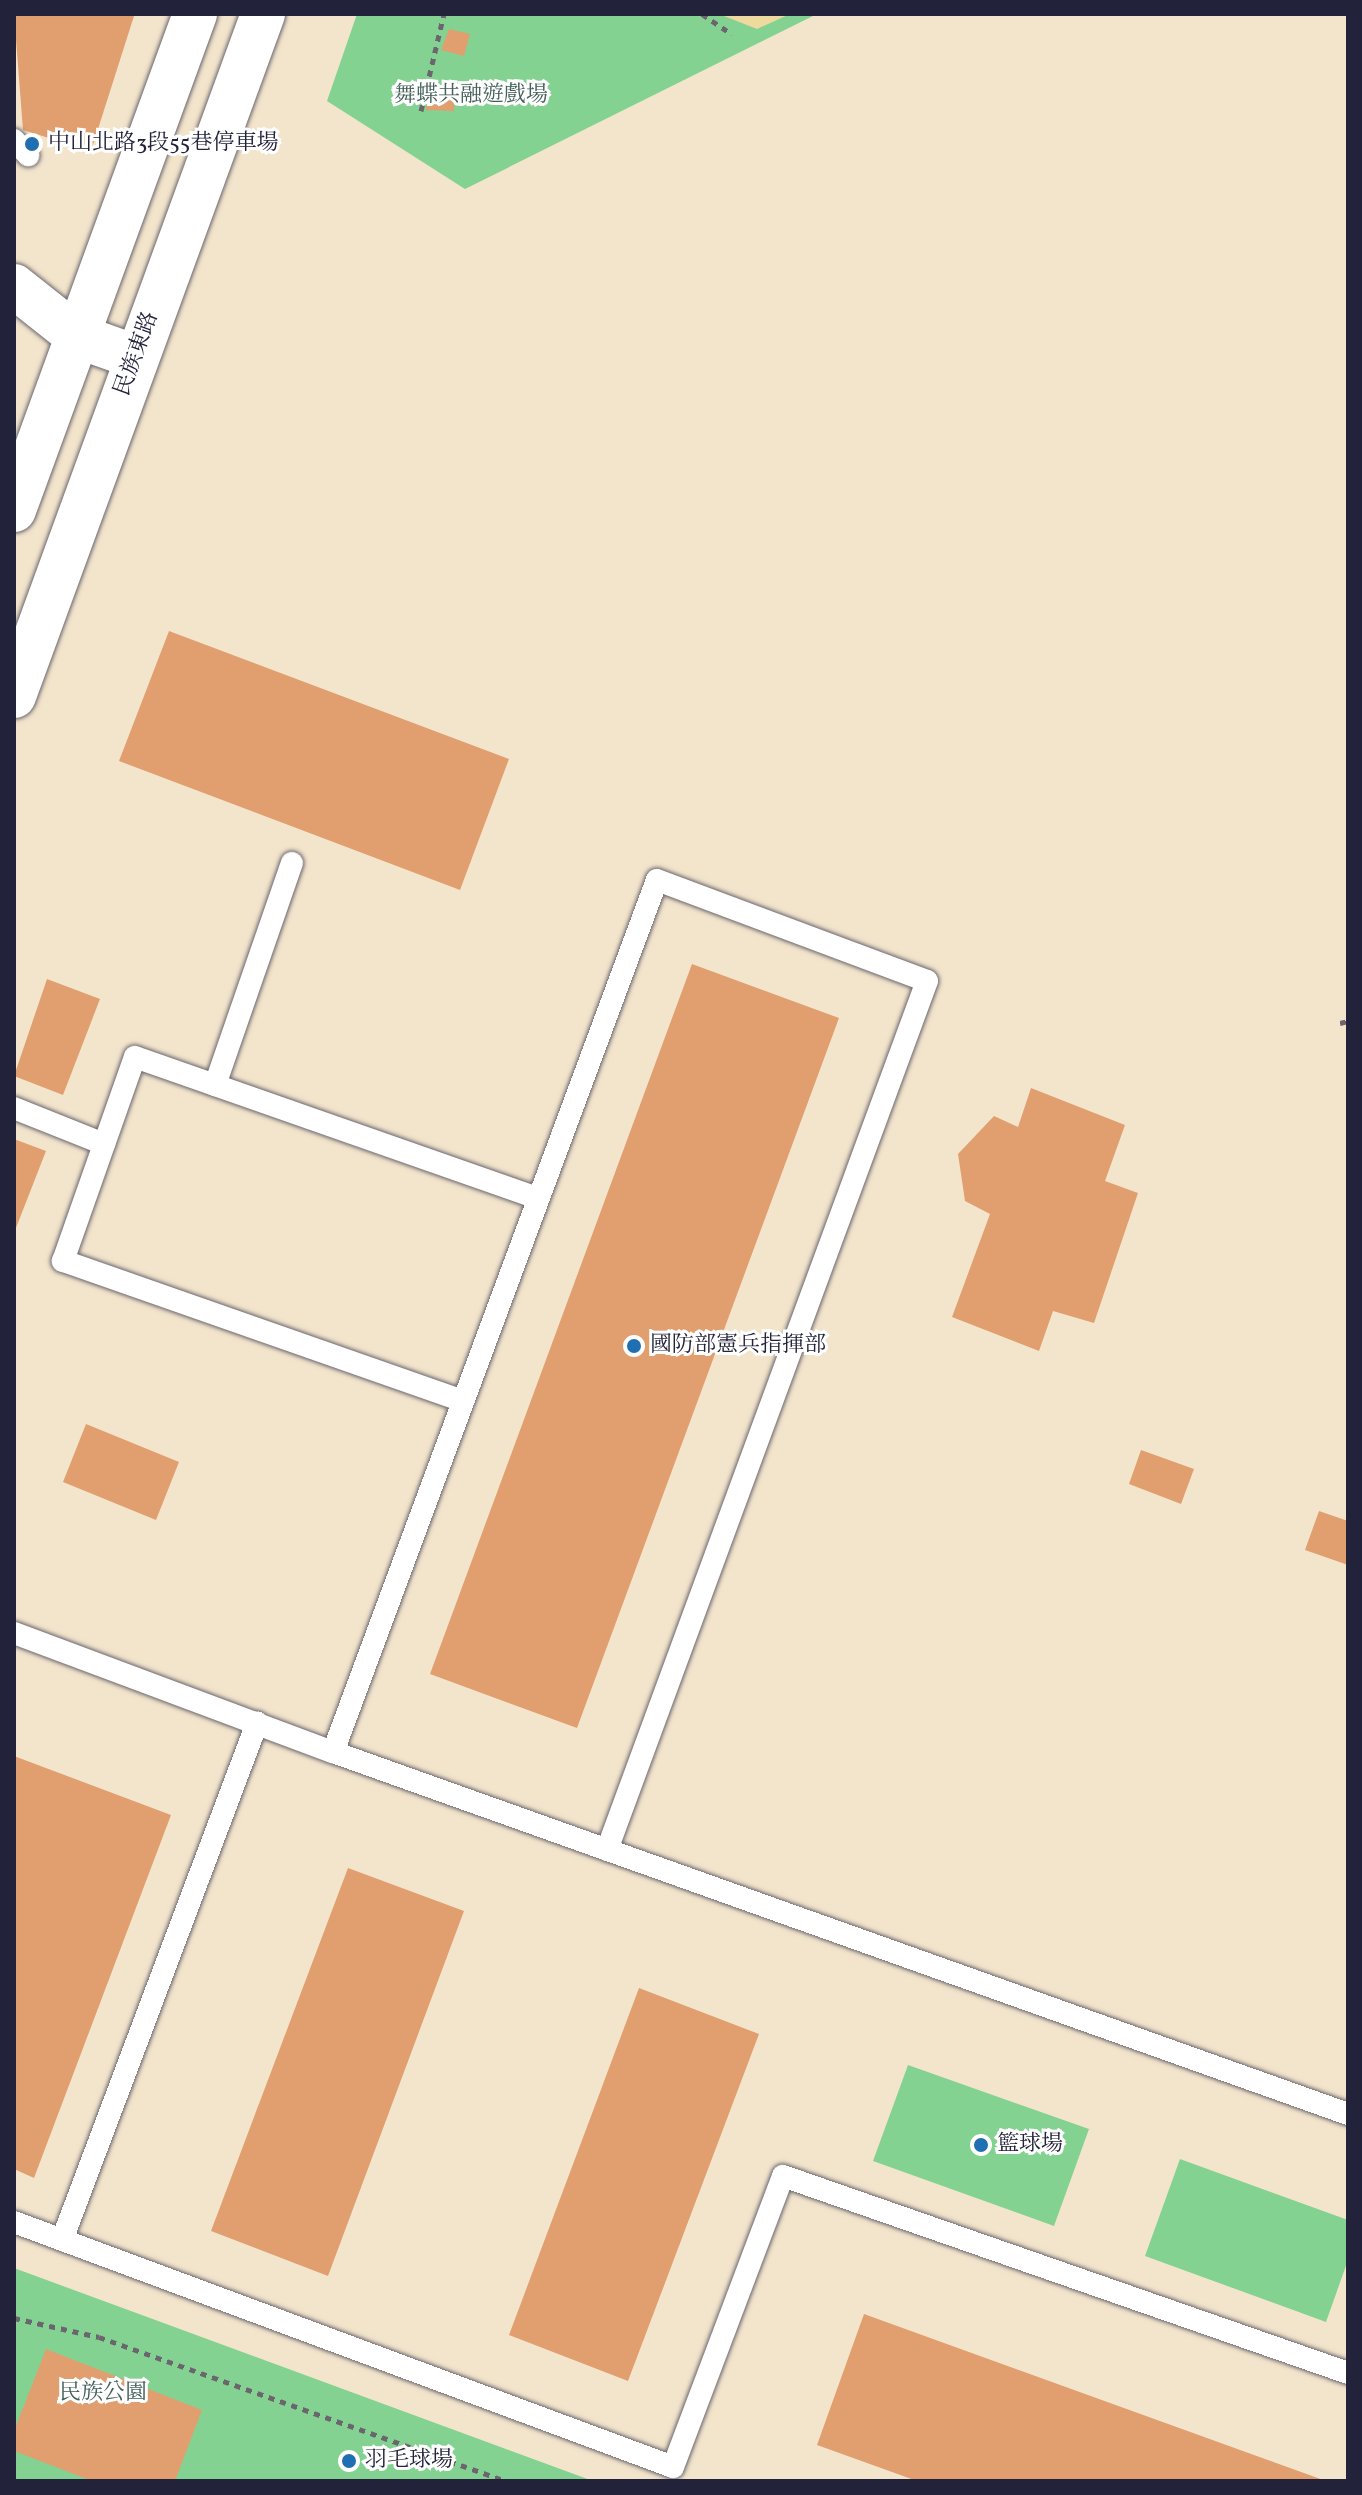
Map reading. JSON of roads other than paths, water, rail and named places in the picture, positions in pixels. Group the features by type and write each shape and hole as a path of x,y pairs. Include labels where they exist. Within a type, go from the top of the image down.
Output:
{"street":[{"path":"14,510 195,14"},
{"name":"民族東路","path":"14,696 263,14"},
{"path":"14,286 77,336 136,357"}],"lane":[{"path":"215,1085 292,863"},
{"path":"333,1752 657,880 927,981 607,1850"},
{"path":"463,1401 63,1261 135,1057 538,1198"},
{"path":"14,1108 104,1144"},
{"path":"14,1633 333,1752 1348,2114"},
{"path":"62,2240 257,1723"},
{"path":"14,2222 673,2467 783,2176 1348,2373"}],"place":[{"name":"中山北路3段55巷停車場","path":"32,144"},
{"name":"國防部憲兵指揮部","path":"634,1346"},
{"name":"籃球場","path":"981,2145"},
{"name":"羽毛球場","path":"349,2461"}],"park label":[{"name":"舞蝶共融遊戲場","path":"471,96"},
{"name":"民族公園","path":"103,2394"}]}
